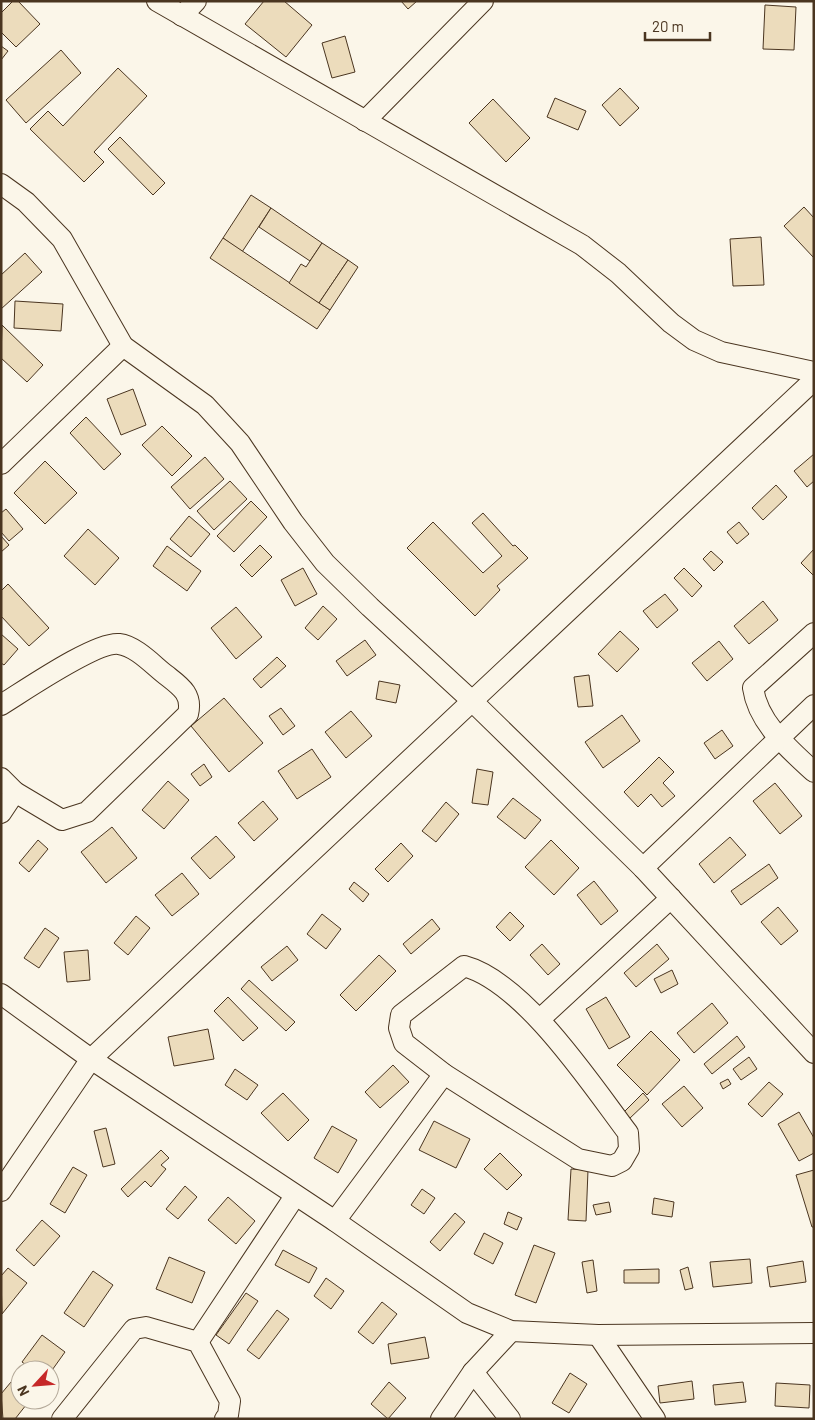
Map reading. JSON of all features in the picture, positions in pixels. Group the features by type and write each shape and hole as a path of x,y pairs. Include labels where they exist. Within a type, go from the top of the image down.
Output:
{"street":[{"path":"157,1 189,8 365,122 582,245 618,273 671,323 694,340 721,352 814,372"},
{"path":"365,122 483,1"},
{"path":"1,184 26,202 62,239 123,346 205,405 240,443 293,522 325,563 471,700 643,868 814,1053"},
{"path":"1,464 123,346"},
{"path":"1,1191 91,1059 471,700 814,380"},
{"path":"814,633 753,688 755,701 779,739 814,772"},
{"path":"1,704 106,644 119,644 134,650 185,690 190,704 188,714 87,812 62,820 8,785 1,813"},
{"path":"643,868 814,705"},
{"path":"540,1019 672,898"},
{"path":"464,966 480,970 540,1019 628,1133 629,1149 622,1161 612,1166 578,1159 444,1074 404,1044 399,1028 401,1015 464,966"},
{"path":"1,994 91,1059 335,1221 467,1313 511,1331 598,1335 814,1333"},
{"path":"335,1221 444,1074"},
{"path":"198,1342 295,1196"},
{"path":"62,1419 134,1329 146,1327 198,1342 230,1401 228,1415 225,1419"},
{"path":"442,1419 473,1372 511,1331"},
{"path":"598,1335 655,1419"},
{"path":"473,1372 510,1419"}],"building":[{"path":"13,1 18,1 40,24 16,47 1,32 1,13"},
{"path":"264,1 284,1 312,25 286,57 245,24"},
{"path":"401,1 417,1 408,9"},
{"path":"765,5 796,7 794,50 763,49"},
{"path":"345,36 355,72 332,78 322,43"},
{"path":"1,46 8,51 1,60"},
{"path":"61,50 81,73 26,123 6,100"},
{"path":"118,68 147,96 94,152 104,162 84,182 30,129 48,111 63,126"},
{"path":"620,88 639,108 620,126 602,105"},
{"path":"555,98 586,111 578,130 547,117"},
{"path":"493,99 530,138 506,162 469,123"},
{"path":"120,137 165,183 153,195 108,149"},
{"path":"251,195 271,208 242,252 223,238"},
{"path":"804,207 814,218 814,258 784,226"},
{"path":"271,208 322,243 310,261 259,227"},
{"path":"761,237 764,285 733,286 730,239"},
{"path":"223,238 330,310 317,329 210,258"},
{"path":"322,243 348,260 319,303 289,283 301,264 306,267"},
{"path":"25,253 42,272 1,309 1,275"},
{"path":"348,260 358,267 330,310 319,303"},
{"path":"15,301 63,304 61,331 14,328"},
{"path":"2,325 43,365 27,382 1,358"},
{"path":"133,389 146,425 121,435 107,399"},
{"path":"86,417 121,454 104,470 70,433"},
{"path":"162,426 192,456 172,476 142,445"},
{"path":"814,454 814,481 807,487 794,471"},
{"path":"205,457 224,479 190,509 171,487"},
{"path":"45,461 77,493 45,524 14,493"},
{"path":"230,481 247,499 214,530 197,511"},
{"path":"776,485 787,497 763,520 752,508"},
{"path":"251,501 267,517 234,552 217,536"},
{"path":"6,509 23,529 9,541 1,532 1,513"},
{"path":"483,513 513,546 515,545 528,558 497,586 500,590 475,616 407,548 433,522 483,573 502,556 472,523"},
{"path":"189,516 210,534 191,557 170,539"},
{"path":"739,522 749,534 737,544 727,532"},
{"path":"88,529 119,558 95,585 64,556"},
{"path":"1,536 9,545 1,552"},
{"path":"260,545 272,557 252,577 240,565"},
{"path":"167,546 201,571 187,591 153,566"},
{"path":"814,549 814,576 801,563"},
{"path":"711,551 723,562 714,571 703,559"},
{"path":"303,568 317,594 295,606 281,580"},
{"path":"684,568 702,586 692,597 674,578"},
{"path":"8,584 49,628 29,646 1,616 1,591"},
{"path":"665,594 678,610 657,628 643,611"},
{"path":"763,601 778,620 749,644 734,626"},
{"path":"323,606 337,619 318,640 305,628"},
{"path":"236,607 262,637 236,659 211,628"},
{"path":"620,631 639,649 617,672 598,654"},
{"path":"1,634 18,649 4,665 1,663"},
{"path":"365,640 376,655 347,676 336,661"},
{"path":"719,641 733,659 707,681 692,663"},
{"path":"277,657 286,666 261,688 253,679"},
{"path":"589,675 593,706 578,707 574,677"},
{"path":"379,681 400,685 396,703 376,699"},
{"path":"224,698 263,743 229,772 191,726"},
{"path":"281,708 295,726 283,735 269,716"},
{"path":"351,711 372,736 346,758 325,732"},
{"path":"622,715 640,741 603,768 585,742"},
{"path":"722,730 733,746 715,759 704,743"},
{"path":"312,749 331,777 297,799 278,771"},
{"path":"659,757 674,772 663,783 675,796 662,807 651,794 638,807 624,792"},
{"path":"204,764 212,777 200,786 191,774"},
{"path":"477,769 493,772 488,805 472,803"},
{"path":"168,781 189,800 164,829 142,810"},
{"path":"775,783 802,816 780,834 753,801"},
{"path":"513,798 541,820 525,839 497,817"},
{"path":"263,801 278,819 254,841 238,823"},
{"path":"446,802 459,814 436,842 422,831"},
{"path":"112,827 137,858 106,883 81,852"},
{"path":"216,836 235,857 210,879 191,858"},
{"path":"730,837 746,855 714,883 699,864"},
{"path":"38,840 48,849 29,872 19,863"},
{"path":"551,840 579,868 554,895 525,867"},
{"path":"401,843 413,856 388,882 375,869"},
{"path":"769,864 778,878 741,905 731,891"},
{"path":"182,873 199,894 172,916 155,895"},
{"path":"594,881 618,911 601,925 577,895"},
{"path":"354,882 369,894 363,902 349,889"},
{"path":"778,907 798,931 781,945 761,922"},
{"path":"510,912 524,926 510,941 496,927"},
{"path":"322,914 341,929 326,949 307,934"},
{"path":"136,916 150,928 128,955 114,943"},
{"path":"432,919 440,929 411,954 403,944"},
{"path":"45,928 59,938 39,968 24,958"},
{"path":"542,944 560,964 548,975 530,955"},
{"path":"657,944 669,959 636,987 624,973"},
{"path":"287,946 298,960 272,981 261,967"},
{"path":"88,950 90,980 67,982 64,952"},
{"path":"379,955 396,971 356,1011 340,995"},
{"path":"672,970 678,984 661,993 654,979"},
{"path":"249,980 295,1022 286,1031 241,989"},
{"path":"228,997 258,1028 243,1041 214,1011"},
{"path":"606,997 630,1037 609,1049 586,1009"},
{"path":"712,1003 728,1023 694,1053 677,1033"},
{"path":"208,1029 214,1059 174,1066 168,1037"},
{"path":"651,1031 680,1060 647,1095 617,1065"},
{"path":"737,1036 745,1047 712,1074 704,1064"},
{"path":"749,1057 757,1069 741,1080 733,1069"},
{"path":"393,1065 409,1082 380,1108 365,1092"},
{"path":"235,1069 258,1085 247,1100 225,1085"},
{"path":"728,1079 731,1084 723,1089 720,1083"},
{"path":"769,1082 783,1094 762,1117 748,1104"},
{"path":"684,1086 703,1108 682,1127 662,1104"},
{"path":"283,1093 309,1120 288,1141 261,1113"},
{"path":"643,1093 649,1100 629,1119 623,1113"},
{"path":"799,1112 814,1138 814,1153 799,1161 778,1124"},
{"path":"434,1121 470,1139 456,1168 419,1150"},
{"path":"332,1126 357,1140 338,1173 314,1158"},
{"path":"106,1128 115,1164 103,1167 94,1131"},
{"path":"161,1150 169,1158 161,1165 166,1169 151,1187 145,1181 128,1197 121,1189"},
{"path":"500,1153 522,1175 507,1190 484,1169"},
{"path":"73,1167 87,1175 65,1213 50,1204"},
{"path":"571,1169 588,1170 586,1221 568,1220"},
{"path":"814,1170 814,1227 812,1227 796,1175"},
{"path":"185,1186 197,1197 178,1219 166,1209"},
{"path":"422,1189 435,1198 424,1214 411,1205"},
{"path":"228,1197 255,1221 236,1244 208,1220"},
{"path":"654,1198 674,1202 672,1217 652,1214"},
{"path":"609,1202 611,1212 596,1215 593,1205"},
{"path":"508,1212 522,1218 517,1230 504,1224"},
{"path":"455,1213 465,1222 440,1251 430,1242"},
{"path":"42,1220 60,1236 34,1266 16,1250"},
{"path":"484,1233 503,1243 493,1264 474,1254"},
{"path":"534,1245 555,1253 536,1303 515,1295"},
{"path":"283,1250 317,1268 309,1283 275,1265"},
{"path":"169,1257 205,1272 192,1303 156,1289"},
{"path":"750,1259 752,1283 713,1287 710,1262"},
{"path":"593,1260 597,1291 587,1293 582,1262"},
{"path":"803,1261 806,1282 770,1287 767,1267"},
{"path":"688,1267 693,1288 685,1290 680,1270"},
{"path":"8,1268 27,1283 2,1314 1,1276"},
{"path":"659,1269 659,1283 624,1283 624,1270"},
{"path":"93,1271 113,1285 84,1327 64,1313"},
{"path":"326,1278 344,1291 331,1309 314,1296"},
{"path":"246,1293 258,1301 229,1344 216,1335"},
{"path":"382,1302 397,1314 373,1344 358,1332"},
{"path":"277,1310 289,1319 259,1359 247,1350"},
{"path":"42,1335 65,1352 59,1360 23,1360"},
{"path":"425,1337 429,1358 391,1364 388,1344"},
{"path":"570,1373 587,1384 569,1413 552,1403"},
{"path":"692,1381 694,1399 660,1403 658,1386"},
{"path":"389,1382 406,1398 388,1419 371,1404"},
{"path":"743,1382 746,1402 715,1405 713,1385"},
{"path":"10,1383 10,1410 22,1410 15,1419 3,1419 1,1394"},
{"path":"776,1383 810,1385 809,1408 775,1406"}]}
